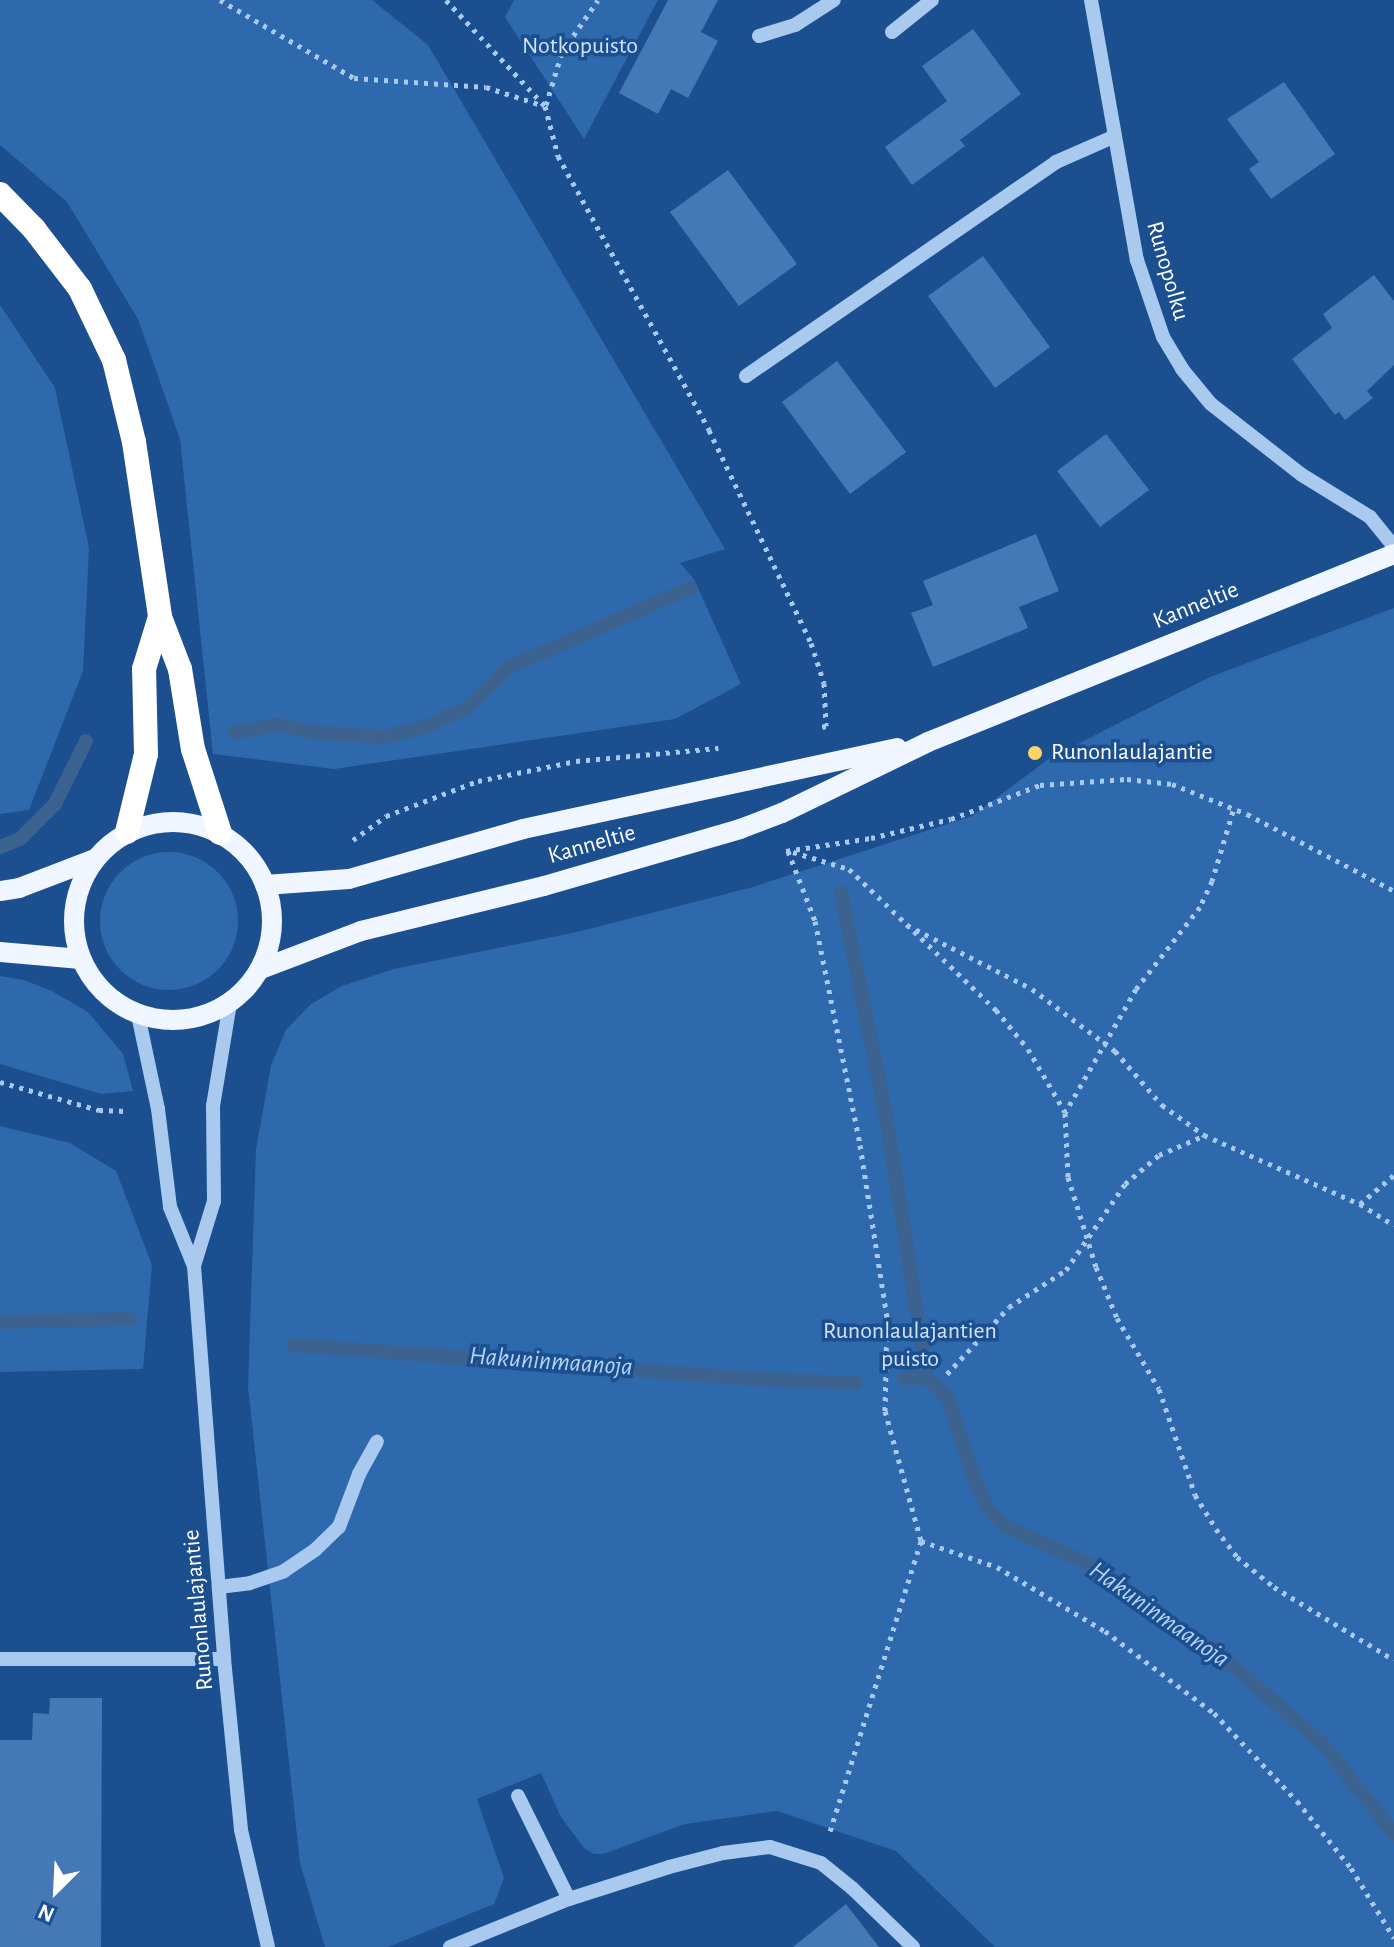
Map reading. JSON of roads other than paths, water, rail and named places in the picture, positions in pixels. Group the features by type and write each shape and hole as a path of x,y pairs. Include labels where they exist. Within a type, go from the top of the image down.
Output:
{"highway":[{"path":"0,194 34,229 80,289 114,360 134,442 160,617 180,669 193,749 220,833"},
{"path":"127,832 146,754 144,669 160,617"}],"main road":[{"name":"Kanneltie","path":"261,969 361,931 544,886 740,829 782,813 928,742 1394,554"},
{"name":"Kanneltie","path":"265,885 349,879 523,829 928,742"},
{"path":"174,821 220,833 255,864 265,885 272,927 261,969 230,1003 185,1020 138,1015 104,993 81,959 74,933 74,907 81,881 95,859 127,832 174,821"},
{"path":"0,891 19,888 95,859"},
{"path":"0,952 81,959"}],"street":[{"path":"759,36 795,25 834,0"},
{"path":"892,32 932,0"},
{"name":"Runopolku","path":"1091,0 1137,260 1163,337 1182,369 1211,404 1249,437 1370,517 1394,547"},
{"path":"746,376 1056,162 1113,137"},
{"name":"Runonlaulajantie","path":"194,1266 214,1201 213,1106 230,1003"},
{"name":"Runonlaulajantie","path":"138,1015 158,1109 170,1207 194,1266 224,1659 241,1830 268,1947"},
{"path":"219,1587 250,1583 284,1571 315,1550 339,1527 359,1474 377,1442"},
{"path":"0,1659 224,1659"},
{"path":"518,1796 569,1899"},
{"path":"450,1947 569,1899 723,1853 770,1847 821,1863 852,1888 913,1947"}],"waterway":[{"path":"235,732 276,725 321,733 384,737 428,726 468,707 509,667 691,588"},
{"path":"0,847 20,839 55,804 86,741"},
{"path":"841,892 886,1115 927,1378"},
{"name":"Hakuninmaanoja","path":"0,1322 130,1319"},
{"name":"Hakuninmaanoja","path":"293,1345 753,1379 856,1383"},
{"name":"Hakuninmaanoja","path":"904,1378 927,1378 948,1398 975,1481 988,1508 1005,1526 1104,1571 1182,1633 1210,1646 1322,1743 1394,1834"}],"place":[{"name":"Runonlaulajantie","path":"1035,753"}],"park label":[{"name":"Notkopuisto","path":"580,47"},
{"name":"Runonlaulajantien puisto","path":"910,1346"}]}
